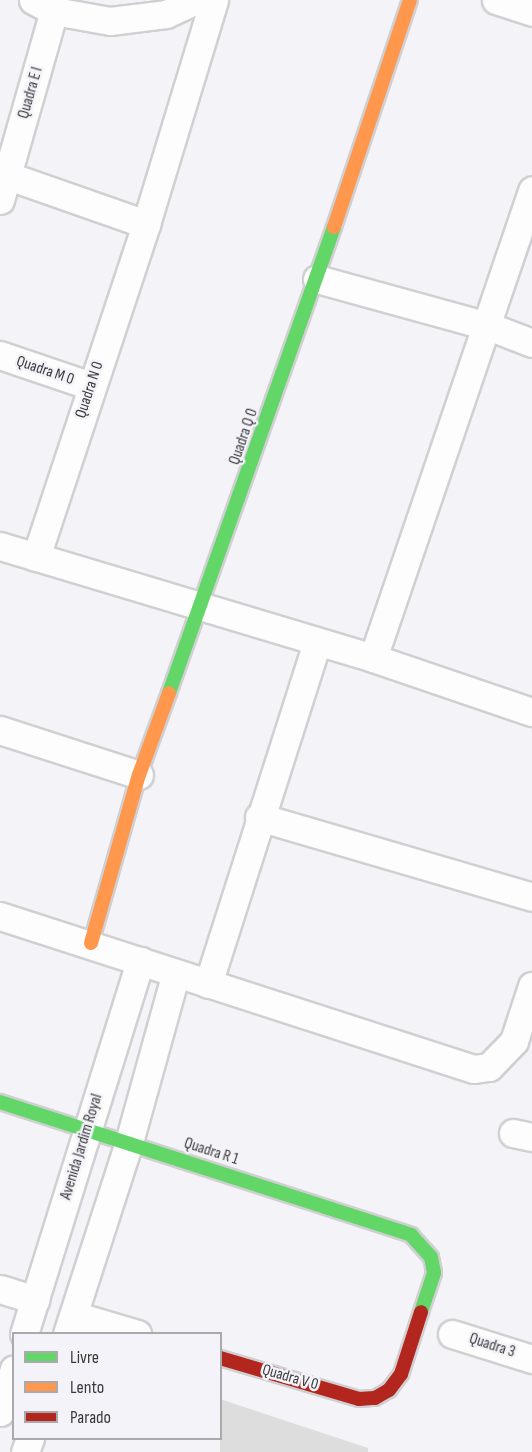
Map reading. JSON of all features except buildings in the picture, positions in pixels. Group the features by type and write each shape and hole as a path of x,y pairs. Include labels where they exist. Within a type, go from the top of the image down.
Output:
{"street":[{"path":"44,5 110,21 166,14 196,0"},
{"name":"Quadra N 0","path":"36,557 146,224 214,0"},
{"name":"Quadra Q 0","path":"90,943 139,775 202,606 317,279 410,0"},
{"path":"496,0 532,12"},
{"name":"Quadra E I","path":"3,183 44,5"},
{"path":"3,183 146,224"},
{"path":"373,658 488,326 532,190"},
{"path":"317,279 488,326 532,343"},
{"name":"Quadra M 0","path":"0,355 91,386"},
{"path":"0,546 202,606 317,644 373,658 532,712"},
{"path":"208,984 259,817 317,644"},
{"path":"0,730 139,775"},
{"path":"259,817 532,897"},
{"path":"0,916 90,943 208,984 474,1069 489,1067 514,1041 532,986"},
{"name":"Avenida Jardim Royal","path":"25,1332 140,961"},
{"path":"124,1332 70,1324 129,1142 176,973"},
{"name":"Quadra R 1","path":"0,1102 411,1235 423,1244 431,1257 434,1273 401,1374 389,1390 375,1398 359,1398"},
{"path":"0,1289 35,1300"},
{"name":"Quadra 3","path":"452,1334 532,1359"},
{"name":"Quadra V 0","path":"222,1359 359,1398"},
{"path":"0,1412 12,1375"}],"traffic: fast":[{"path":"169,693 334,227"},
{"path":"0,1102 411,1235 431,1257 434,1273 421,1312"}],"traffic: slow":[{"path":"334,227 410,0"},
{"path":"91,943 139,775 169,693"}],"traffic: jam":[{"path":"222,1359 359,1399 375,1398 389,1390 401,1374 421,1312"}]}
